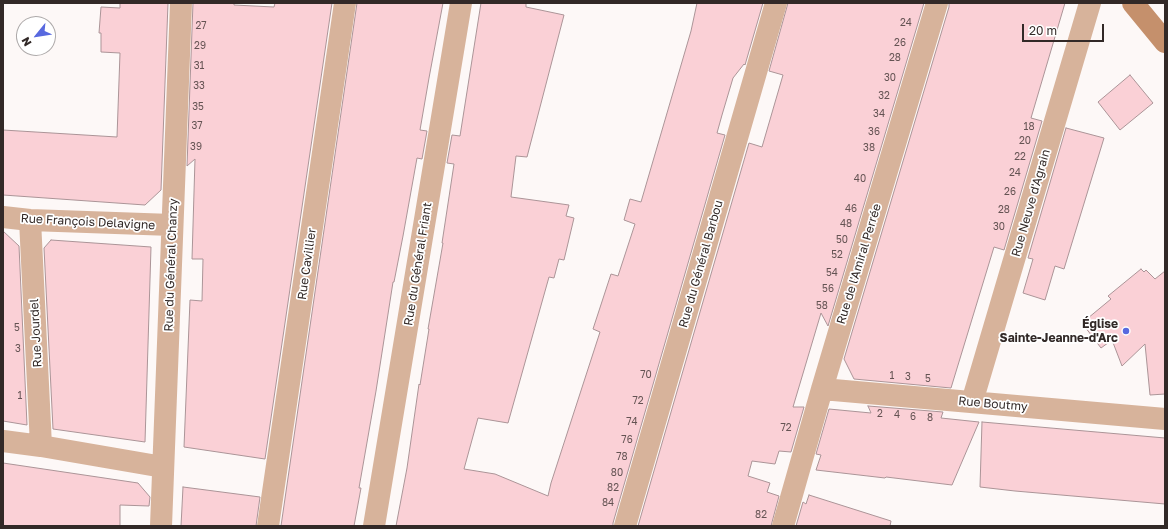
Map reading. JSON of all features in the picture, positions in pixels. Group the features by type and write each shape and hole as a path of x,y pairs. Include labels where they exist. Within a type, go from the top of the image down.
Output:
{"main road":[{"path":"1132,3 1165,42"}],"street":[{"name":"Rue du Général Chanzy","path":"161,526 181,3"},
{"name":"Rue Cavillier","path":"268,526 345,3"},
{"name":"Rue du Général Friant","path":"374,526 461,3"},
{"name":"Rue du Général Barbou","path":"625,526 776,3"},
{"name":"Rue de l'Amiral Perrée","path":"783,526 937,3"},
{"name":"Rue Neuve d'Agrain","path":"972,402 1090,3"},
{"name":"Rue François Delavigne","path":"3,217 30,220 172,225"},
{"name":"Rue Jourdel","path":"30,220 41,446"},
{"name":"Rue Boutmy","path":"822,390 1165,419"},
{"path":"3,441 163,467"}],"building":[{"path":"120,3 168,3 161,190 145,205 3,195 3,130 117,137 120,53 101,52 101,33 99,33 101,7 120,8"},
{"path":"193,3 234,3 234,5 274,7 275,3 332,3 265,459 184,447 190,300 202,301 203,259 192,259 195,159 187,166"},
{"path":"357,3 443,3 420,130 427,131 422,159 417,158 393,282 354,526 281,526"},
{"path":"481,3 526,3 526,7 564,15 527,157 516,156 511,197 569,205 566,216 574,218 564,260 559,259 554,278 549,277 508,423 478,418 464,469 495,474 548,496 600,332 593,329 611,274 618,276 635,224 624,220 630,199 641,202 691,31 697,3 763,3 745,65 744,64 733,78 722,115 717,133 725,135 613,526 396,526 407,468 419,384 420,385 443,243 454,164 447,163 452,135 460,136"},
{"path":"788,3 924,3 828,326 821,313 793,407 804,407 791,452 779,451 775,464 752,461 748,476 770,483 767,492 779,496 771,526 638,526 749,143 762,147 783,75 769,71"},
{"path":"949,3 1065,3 1031,118 1042,121 1004,250 994,247 951,388 854,379 844,359"},
{"path":"1130,75 1153,103 1120,130 1098,102"},
{"path":"1066,128 1104,138 1064,269 1055,266 1045,300 1023,293 1033,259 1028,258"},
{"path":"3,231 19,246 27,425 3,421"},
{"path":"51,240 151,247 145,442 53,429 44,248"},
{"name":"Église Sainte-Jeanne-d'Arc","path":"1141,269 1144,272 1146,270 1155,279 1165,271 1165,394 1150,395 1145,344 1122,366 1112,340 1101,348 1082,323 1111,299 1108,296"},
{"path":"868,406 943,412 941,418 979,422 952,485 816,470 821,455 816,454 829,409 871,413"},
{"path":"982,422 1165,438 1165,504 980,487"},
{"path":"3,463 138,483 150,497 149,506 120,505 120,526 3,526"},
{"path":"183,487 260,497 256,526 181,526"},
{"path":"809,495 891,521 890,526 796,526 803,502 806,504"}],"place":[{"name":"Église Sainte-Jeanne-d'Arc","path":"1126,331"}]}
